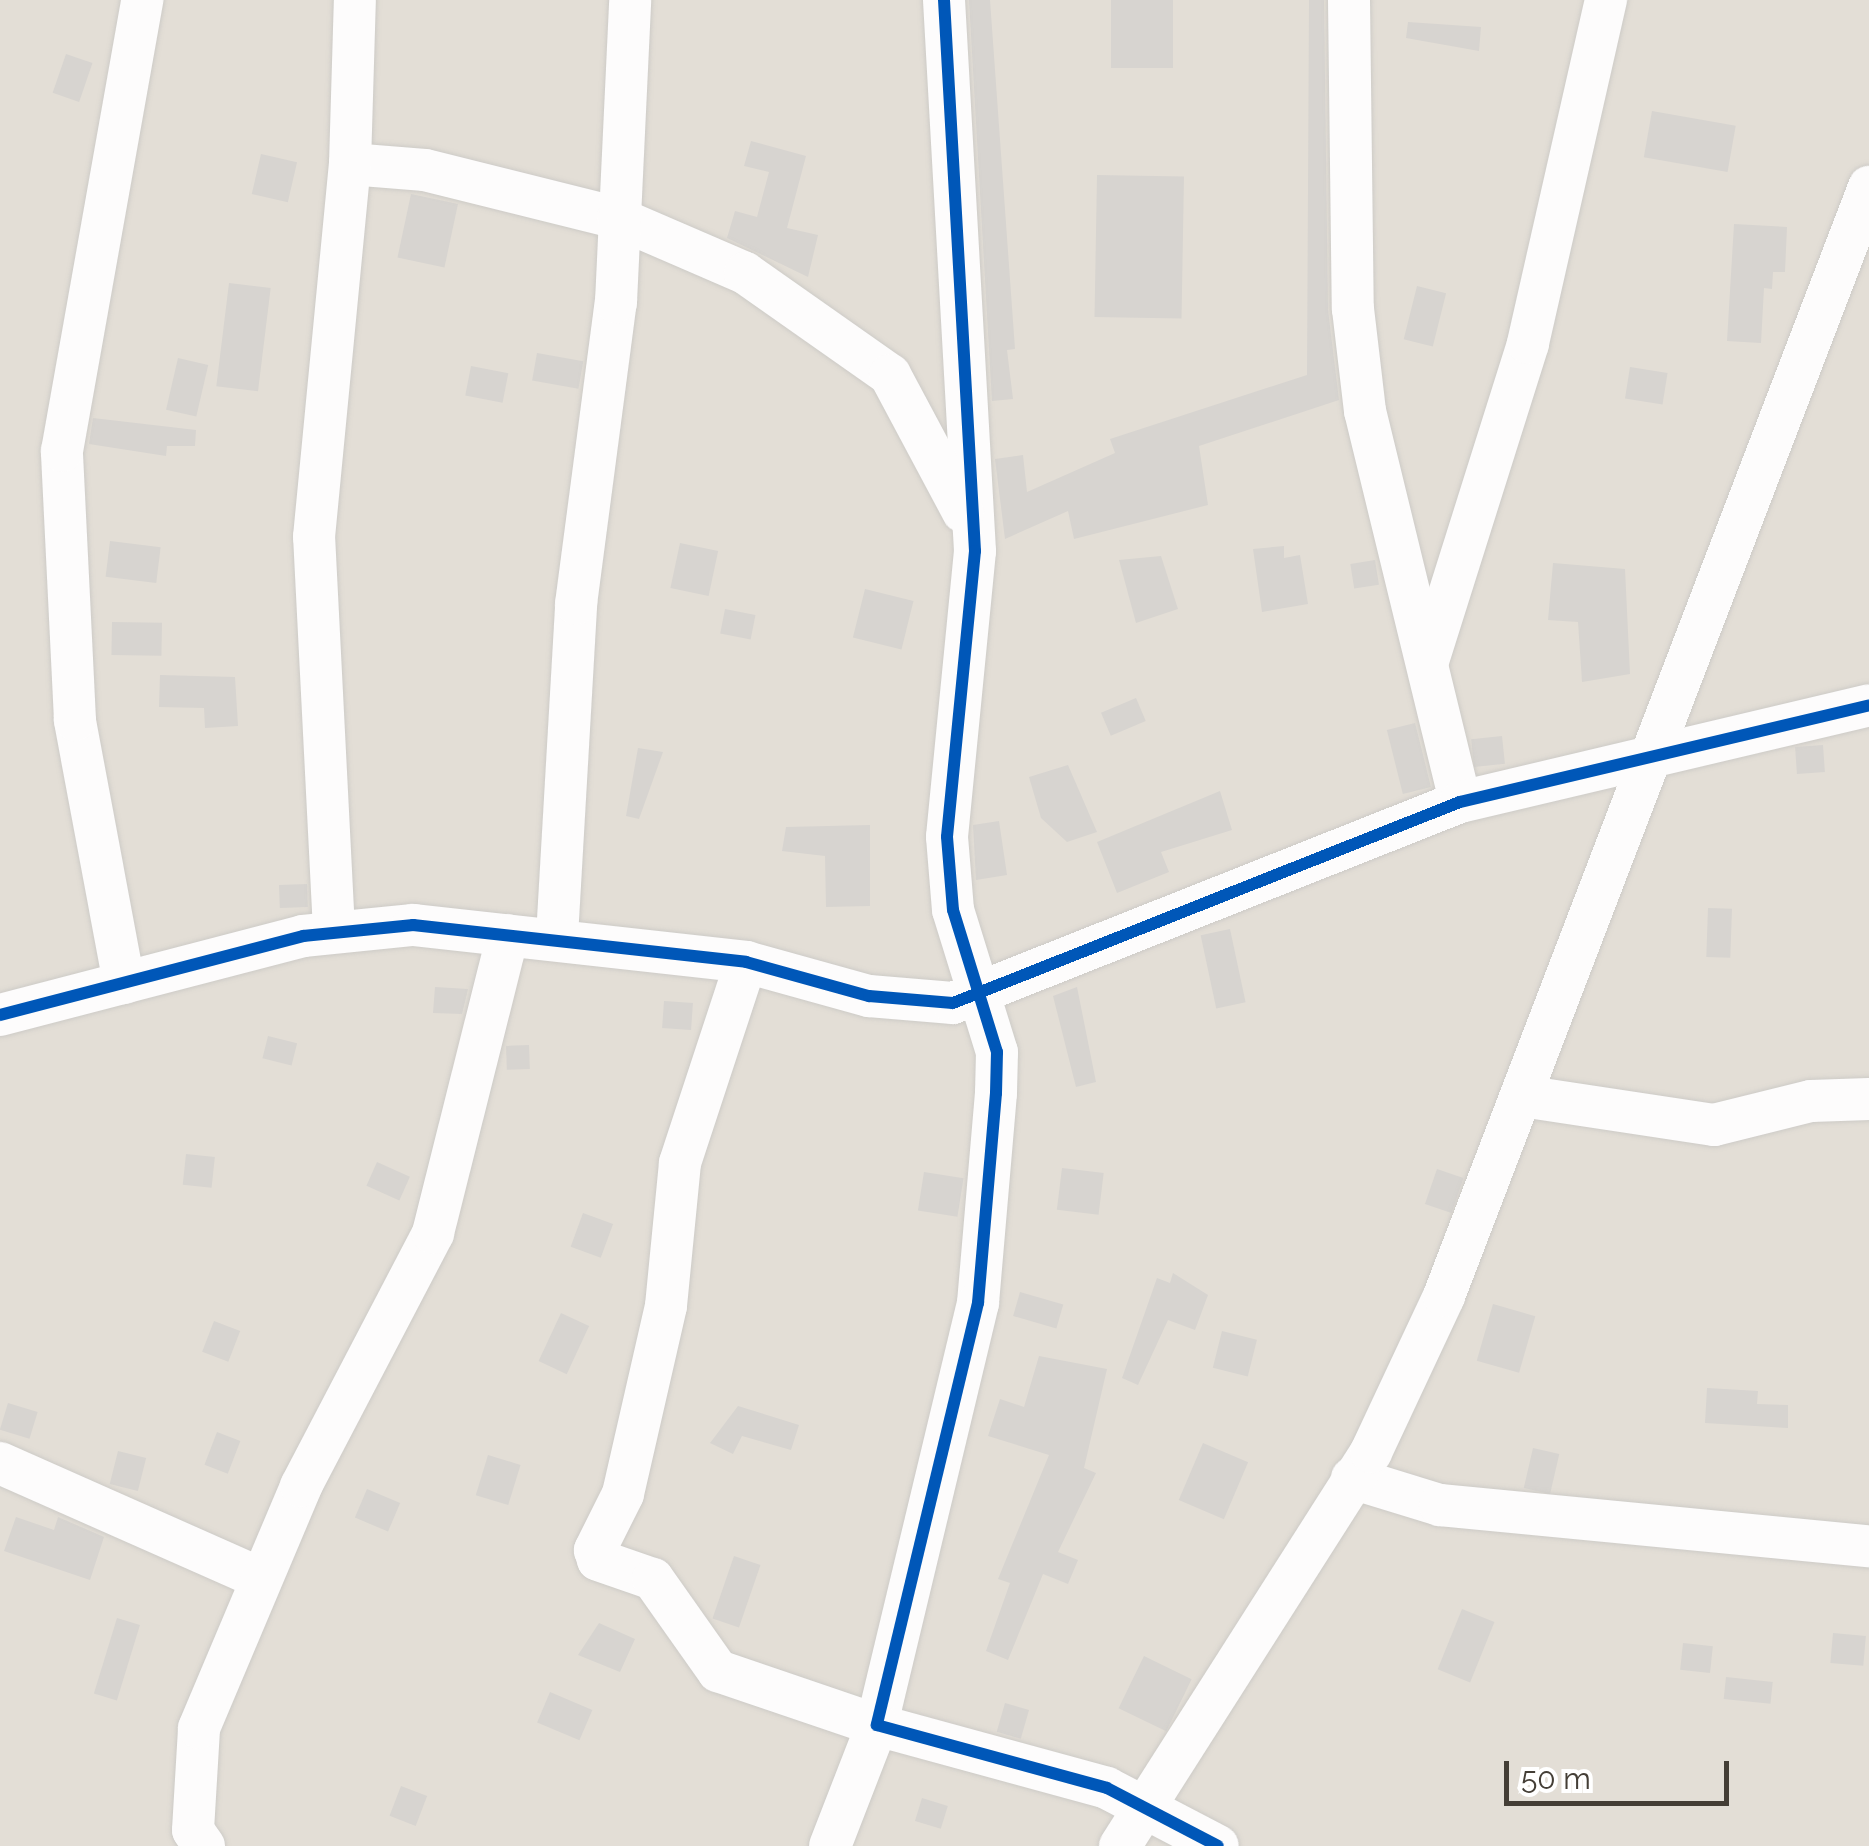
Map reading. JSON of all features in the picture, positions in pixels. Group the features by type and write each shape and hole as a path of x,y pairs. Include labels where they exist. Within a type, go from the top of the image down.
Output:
{"street":[{"path":"124,983 75,720 62,451 142,0"},
{"path":"334,930 314,537 350,164 355,0"},
{"path":"557,937 576,604 616,302 630,0"},
{"path":"830,1846 877,1725 988,1237 997,1052 953,910 948,837 975,550 944,0"},
{"path":"1349,0 1352,309 1365,411 1460,802"},
{"path":"1428,661 1528,343 1606,0"},
{"path":"350,164 440,173 618,218 746,273 863,349 913,410 957,492 975,550"},
{"path":"1120,1846 1142,1801 1352,1478 1444,1296 1650,758 1814,351 1869,187"},
{"path":"0,1014 334,930 413,925 557,937 746,962 909,1002 978,992 1460,802 1869,706"},
{"path":"202,1846 193,1830 199,1728 260,1578 434,1232 508,935"},
{"path":"746,962 680,1163 666,1306 623,1494 595,1550 598,1560 654,1579 718,1671 877,1725 1142,1801 1218,1846"},
{"path":"1522,1096 1714,1125 1811,1100 1869,1099"},
{"path":"0,1463 260,1578"},
{"path":"1352,1478 1440,1505 1869,1546"}],"shaded area":[{"path":"0,0 1869,0 1869,1846 0,1846"}],"building":[{"path":"969,0 990,0 1015,349 1007,350 1013,399 992,401"},
{"path":"1111,0 1173,0 1173,68 1111,68"},
{"path":"1309,0 1324,0 1328,310 1339,400 1199,446 1208,505 1074,539 1068,511 1005,539 995,459 1023,455 1027,492 1115,453 1110,439 1307,375"},
{"path":"1408,22 1481,27 1479,51 1406,38"},
{"path":"66,54 92,63 79,102 53,93"},
{"path":"1652,111 1736,126 1728,172 1644,157"},
{"path":"751,141 806,156 787,228 818,235 808,277 727,238 735,211 757,217 769,172 744,166"},
{"path":"261,154 297,162 288,202 252,194"},
{"path":"1097,175 1184,177 1182,318 1095,317"},
{"path":"411,194 458,204 444,268 397,258"},
{"path":"1734,224 1787,227 1785,272 1773,272 1772,289 1764,288 1761,343 1727,341"},
{"path":"229,283 271,288 258,391 216,386"},
{"path":"1417,286 1446,293 1433,347 1404,339"},
{"path":"537,353 583,361 578,389 532,381"},
{"path":"178,358 208,365 196,417 166,410"},
{"path":"471,366 508,373 503,403 465,395"},
{"path":"1630,367 1668,373 1663,405 1625,399"},
{"path":"93,418 196,430 195,446 167,446 166,456 89,444"},
{"path":"110,541 161,547 156,583 106,577"},
{"path":"680,543 718,551 709,596 670,588"},
{"path":"1284,546 1284,558 1300,555 1308,604 1262,612 1253,549"},
{"path":"1161,556 1178,609 1136,623 1119,560"},
{"path":"1375,560 1379,585 1354,589 1350,564"},
{"path":"1553,563 1625,569 1630,674 1582,682 1578,622 1548,620"},
{"path":"865,589 914,601 901,650 853,638"},
{"path":"725,609 755,615 751,639 720,634"},
{"path":"112,622 162,623 161,656 111,655"},
{"path":"160,675 235,677 238,726 205,728 204,708 159,707"},
{"path":"1136,698 1146,721 1111,736 1101,713"},
{"path":"1415,723 1431,787 1403,794 1387,730"},
{"path":"1502,736 1505,764 1474,767 1471,739"},
{"path":"1823,745 1825,772 1797,774 1795,747"},
{"path":"638,748 663,752 639,819 626,816"},
{"path":"1068,765 1097,832 1067,842 1041,818 1029,777"},
{"path":"1220,791 1232,830 1161,852 1169,872 1117,893 1097,842"},
{"path":"999,821 1007,875 976,880 973,825"},
{"path":"870,825 870,906 826,907 825,856 782,851 786,827"},
{"path":"307,884 308,907 280,908 279,885"},
{"path":"1708,908 1732,909 1730,958 1706,957"},
{"path":"1230,929 1246,1002 1216,1009 1201,935"},
{"path":"435,987 468,989 462,1014 433,1013"},
{"path":"1077,987 1096,1082 1076,1087 1053,996"},
{"path":"664,1001 693,1003 691,1030 662,1028"},
{"path":"268,1036 297,1043 292,1066 262,1058"},
{"path":"529,1045 530,1069 507,1070 506,1046"},
{"path":"186,1154 215,1157 212,1188 183,1185"},
{"path":"377,1162 410,1177 399,1200 366,1186"},
{"path":"1062,1168 1104,1173 1099,1215 1057,1210"},
{"path":"1437,1169 1463,1178 1451,1213 1425,1204"},
{"path":"924,1172 964,1178 957,1217 918,1211"},
{"path":"583,1213 613,1224 601,1258 571,1247"},
{"path":"1173,1273 1208,1295 1195,1330 1168,1320 1138,1385 1122,1378 1157,1278 1170,1283"},
{"path":"1020,1292 1063,1304 1056,1328 1013,1316"},
{"path":"1493,1304 1535,1316 1519,1373 1477,1361"},
{"path":"561,1313 589,1326 567,1374 539,1361"},
{"path":"214,1321 240,1331 228,1362 202,1352"},
{"path":"1222,1331 1257,1340 1248,1377 1213,1368"},
{"path":"1039,1356 1107,1369 1084,1468 1096,1473 1058,1552 1078,1560 1068,1584 1043,1574 1008,1660 986,1651 1010,1583 998,1579 1049,1455 988,1436 1000,1399 1024,1407"},
{"path":"1707,1388 1758,1391 1757,1404 1788,1405 1788,1428 1705,1423"},
{"path":"8,1403 38,1412 29,1439 0,1430"},
{"path":"738,1406 799,1425 791,1450 742,1436 733,1454 710,1443"},
{"path":"217,1432 240,1441 228,1474 204,1465"},
{"path":"1203,1443 1248,1462 1224,1519 1179,1500"},
{"path":"1533,1448 1559,1454 1550,1494 1524,1488"},
{"path":"118,1451 146,1458 138,1491 110,1484"},
{"path":"488,1455 521,1465 508,1505 476,1495"},
{"path":"367,1489 400,1503 388,1532 355,1518"},
{"path":"16,1517 54,1530 58,1517 104,1537 90,1580 4,1551"},
{"path":"734,1556 760,1565 739,1628 713,1618"},
{"path":"1462,1609 1494,1622 1470,1682 1438,1669"},
{"path":"117,1618 140,1625 117,1701 94,1694"},
{"path":"599,1623 635,1639 620,1672 578,1655"},
{"path":"1833,1633 1866,1636 1863,1666 1830,1663"},
{"path":"1683,1643 1713,1646 1710,1673 1680,1670"},
{"path":"1144,1656 1192,1679 1166,1731 1119,1708"},
{"path":"1726,1677 1773,1682 1770,1704 1724,1699"},
{"path":"550,1692 592,1710 579,1740 537,1722"},
{"path":"1005,1703 1029,1710 1021,1739 997,1732"},
{"path":"401,1786 427,1796 416,1826 390,1816"},
{"path":"922,1798 948,1806 941,1829 915,1821"}],"cycle path":[{"path":"944,0 975,551 947,837 953,910 997,1052 996,1093 978,1303 877,1725 1107,1788 1218,1846"},
{"path":"0,1015 303,936 413,925 746,962 869,996 953,1003 1460,802 1869,705"}]}
